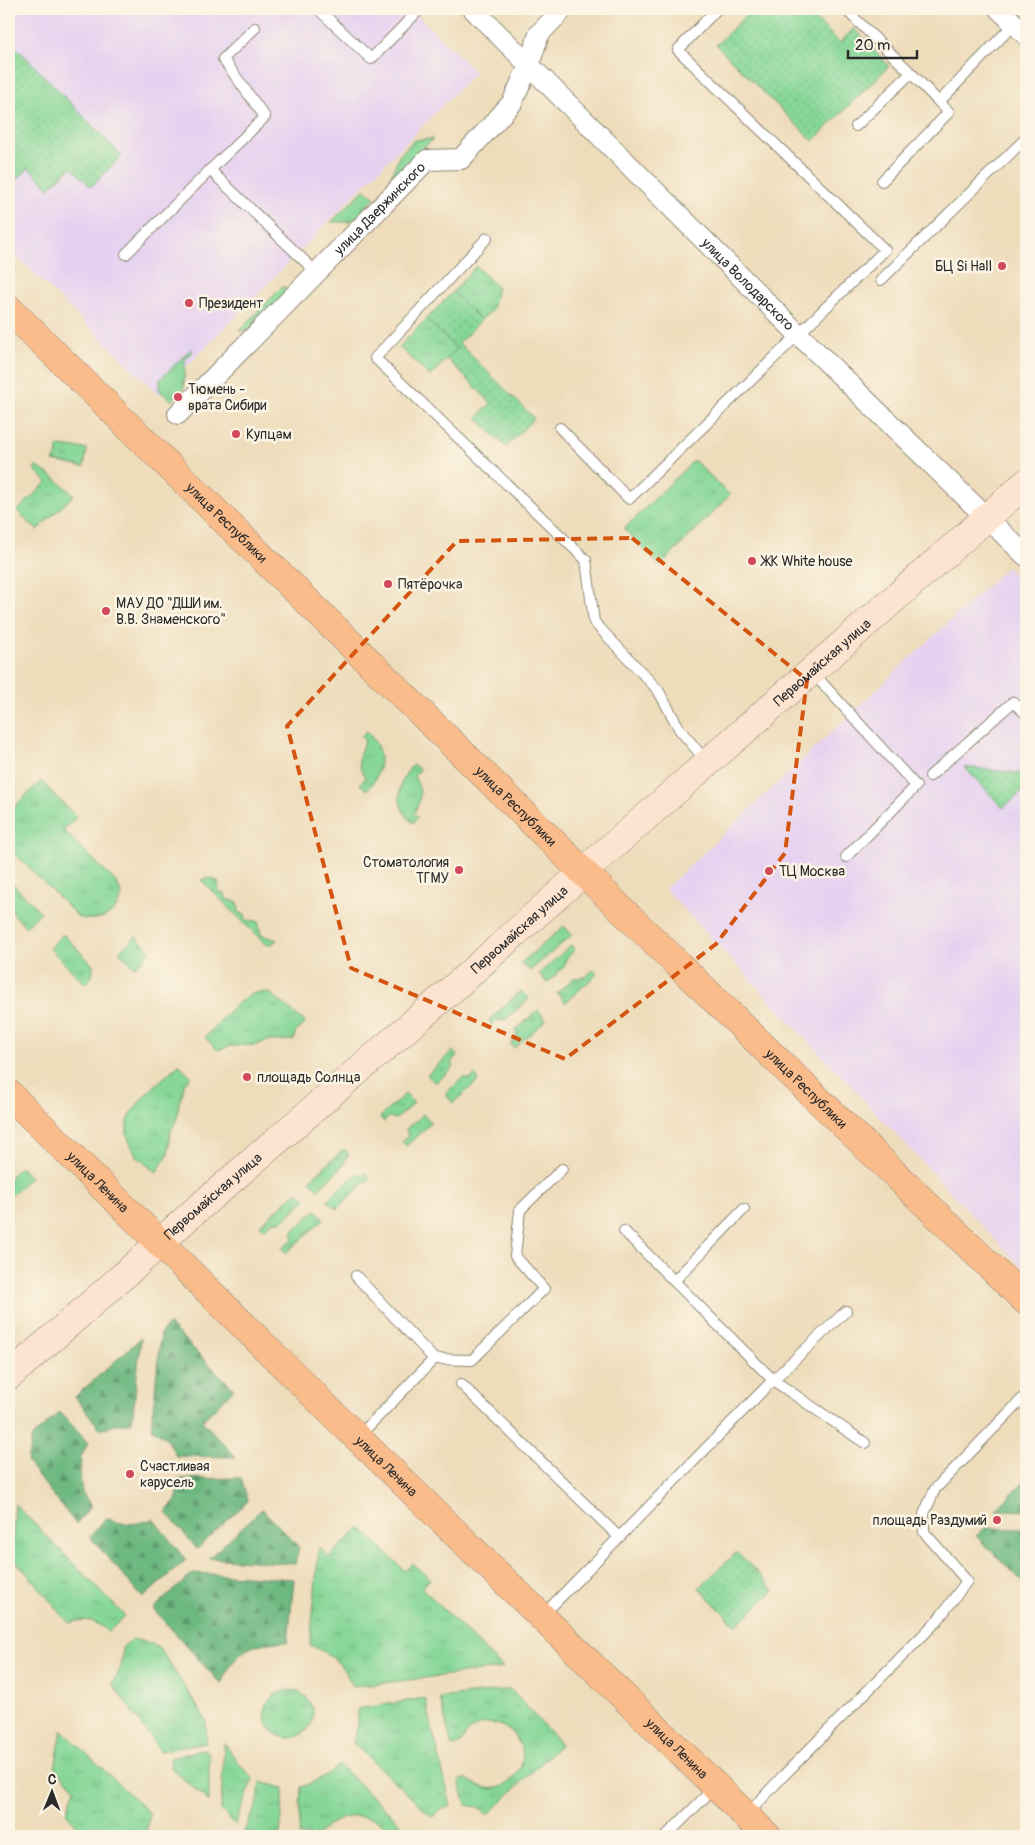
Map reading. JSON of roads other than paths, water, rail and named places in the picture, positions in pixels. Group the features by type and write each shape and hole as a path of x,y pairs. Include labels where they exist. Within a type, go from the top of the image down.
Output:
{"main road":[{"name":"улица Республики","path":"9,309 583,872 1026,1301"},
{"name":"улица Ленина","path":"9,1094 358,1438 767,1836"}],"street":[{"name":"улица Володарского","path":"473,9 798,334 1026,556"},
{"name":"улица Дзержинского","path":"178,414 427,160 461,159 512,103 529,65 539,34 563,9"},
{"path":"999,9 1021,29"},
{"name":"Первомайская улица","path":"9,1376 326,1097 448,994 583,872 1026,483"}],"lane":[{"path":"318,9 371,59 420,9"},
{"path":"560,428 629,499 885,250 678,50 718,9"},
{"path":"845,9 949,112 882,181"},
{"path":"126,254 265,117 223,59 255,28"},
{"path":"939,102 964,74 1021,29"},
{"path":"856,126 911,73"},
{"path":"881,280 1026,138"},
{"path":"210,170 316,272"},
{"path":"486,238 375,358 586,560 594,622 658,690 680,730 708,763"},
{"path":"812,672 916,786 846,857"},
{"path":"930,776 1013,702 1026,714"},
{"path":"356,1276 434,1359 472,1360 544,1289 515,1256 520,1210 562,1169"},
{"path":"674,1281 744,1209"},
{"path":"624,1230 773,1380 865,1443"},
{"path":"541,1616 773,1380 846,1312"},
{"path":"358,1438 434,1359"},
{"path":"461,1384 619,1537"},
{"path":"746,1816 780,1778 937,1621 967,1581 924,1532 924,1514 935,1489 1026,1395"},
{"path":"666,1836 716,1786"}],"place":[{"name":"БЦ Si Hall","path":"1002,266"},
{"name":"Президент","path":"189,303"},
{"name":"Тюмень - врата Сибири","path":"178,397"},
{"name":"Купцам","path":"236,434"},
{"name":"ЖК White house","path":"752,561"},
{"name":"Пятёрочка","path":"388,584"},
{"name":"МАУ ДО \"ДШИ им. В.В. Знаменского\"","path":"106,611"},
{"name":"Стоматология ТГМУ","path":"459,870"},
{"name":"ТЦ Москва","path":"769,871"},
{"name":"площадь Солнца","path":"247,1077"},
{"name":"Счастливая карусель","path":"130,1474"},
{"name":"площадь Раздумий","path":"997,1520"}]}
